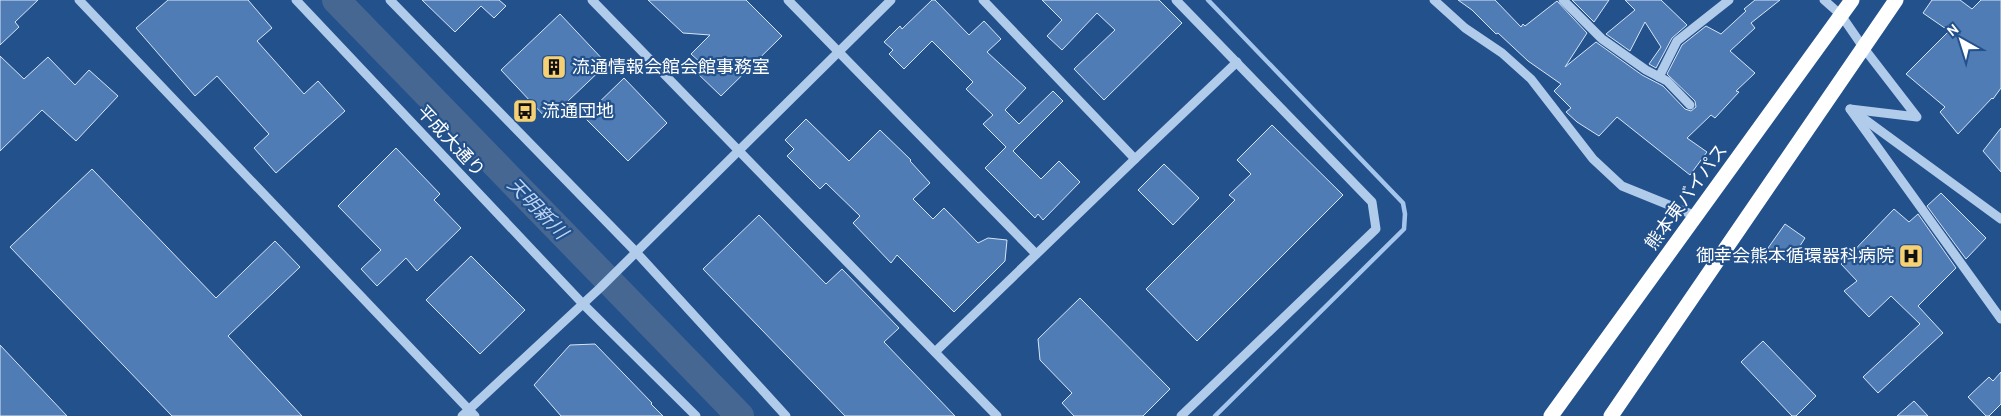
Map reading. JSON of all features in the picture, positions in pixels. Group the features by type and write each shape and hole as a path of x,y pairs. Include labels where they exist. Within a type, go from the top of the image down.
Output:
{"highway":[{"name":"熊本東バイパス","path":"1551,416 1852,0"},
{"path":"1611,416 1896,0"}],"street":[{"path":"79,0 468,414 628,261 891,0"},
{"name":"平成大通り","path":"296,0 583,304 696,416"},
{"path":"390,0 636,252 786,416"},
{"path":"592,0 997,416"},
{"path":"788,0 1036,254"},
{"path":"983,0 1135,158"},
{"path":"1176,0 1372,202 1376,229 1182,416"},
{"path":"1434,0 1465,28 1502,53 1531,79 1593,159 1622,186 1696,216"},
{"path":"1659,77 1677,41 1729,0"},
{"path":"1824,0 1841,15 1917,117 1850,109"},
{"path":"1566,1 1602,39 1667,81 1690,105"},
{"path":"935,352 1237,62"},
{"path":"1850,109 2001,219"},
{"path":"1850,109 2001,319"}],"building":[{"path":"0,0 38,0 15,22 19,27 0,45"},
{"path":"168,0 248,0 272,28 257,41 304,94 318,81 345,111 276,173 254,148 269,134 217,76 195,96 136,28"},
{"path":"422,0 499,0 506,6 494,18 481,6 455,32"},
{"path":"648,0 746,0 782,36 721,96 694,70 701,63 691,54 710,35 683,33"},
{"path":"932,0 935,0 969,35 984,21 1001,39 987,52 1026,88 1005,110 1019,124 1053,91 1063,101 1013,151 1041,179 1059,161 1080,182 1043,220 1038,214 1035,218 985,168 1006,147 983,124 993,115 966,89 973,82 932,41 904,69 889,54 893,50 884,42 900,26 902,29"},
{"path":"1042,0 1159,0 1182,23 1104,100 1074,69 1115,30 1097,13 1062,50 1047,36 1062,20"},
{"path":"1458,0 1495,0 1521,27 1523,24 1525,26 1557,1 1587,33 1565,67 1596,42 1642,75 1663,86 1685,109 1691,111 1696,107 1695,101 1667,74 1682,45 1706,26 1721,34 1755,0 1780,0 1751,23 1755,28 1730,51 1755,73 1736,91 1739,92 1715,118 1711,115 1687,138 1707,152 1690,175 1617,117 1599,136 1577,122 1566,112 1571,108 1554,91 1561,84 1528,61 1498,33 1496,34 1472,10"},
{"path":"1572,0 1609,0 1594,22"},
{"path":"1625,0 1661,0 1687,25 1672,38 1656,68 1649,64 1661,47 1645,22 1630,51 1606,34 1635,10"},
{"path":"1932,0 1960,0 1972,9 1981,0 2001,0 2001,88 1993,99 1958,134 1940,112 1945,107 1906,74 1949,31 1923,13"},
{"name":"流通情報会館会館事務室","path":"560,14 607,64 548,120 501,70"},
{"path":"0,56 24,79 48,57 75,85 89,70 118,96 76,141 42,110 0,151"},
{"path":"624,78 667,123 628,161 584,117"},
{"path":"806,119 849,161 880,130 911,160 930,183 913,199 933,219 944,208 978,243 988,238 1007,240 1005,261 954,312 897,255 891,263 853,223 860,216 826,183 820,189 787,156 794,149 785,140"},
{"path":"1272,125 1343,195 1197,341 1146,289 1235,200 1229,195 1251,174 1237,160"},
{"path":"2001,128 2001,172 1983,151"},
{"path":"396,148 440,194 434,200 461,228 417,271 406,258 377,286 361,269 381,250 338,206"},
{"path":"1164,164 1199,198 1173,225 1138,190"},
{"path":"92,169 216,298 275,241 300,267 228,336 302,416 172,416 10,247"},
{"path":"1941,193 1986,238 1966,259 1927,206"},
{"path":"1894,209 1909,222 1918,214 1956,268 1918,306 1943,333 1878,393 1863,377 1920,324 1891,296 1869,317 1844,291 1857,281 1841,264"},
{"path":"759,215 826,284 842,269 899,328 884,342 955,416 845,416 703,269"},
{"path":"1785,224 1805,238 1789,263 1768,248"},
{"path":"471,256 525,310 480,354 426,300"},
{"path":"1080,298 1170,389 1143,416 1074,416 1062,403 1072,393 1040,360 1038,339"},
{"path":"1763,341 1816,396 1796,416 1792,416 1741,362"},
{"path":"595,344 663,416 561,416 534,385 570,345"},
{"path":"0,345 67,416 0,416"},
{"path":"2001,372 2001,404 1989,416 1986,416 1968,397 1989,377 1993,381"},
{"path":"1914,401 1928,416 1897,416"}],"waterway":[{"name":"天明新川","path":"336,0 740,416"},
{"path":"1208,0 1403,203 1405,214 1404,229 1215,416"}],"place":[{"name":"流通情報会館会館事務室","path":"554,67"},
{"name":"流通団地","path":"525,111"},
{"name":"御幸会熊本循環器科病院","path":"1911,256"}]}
